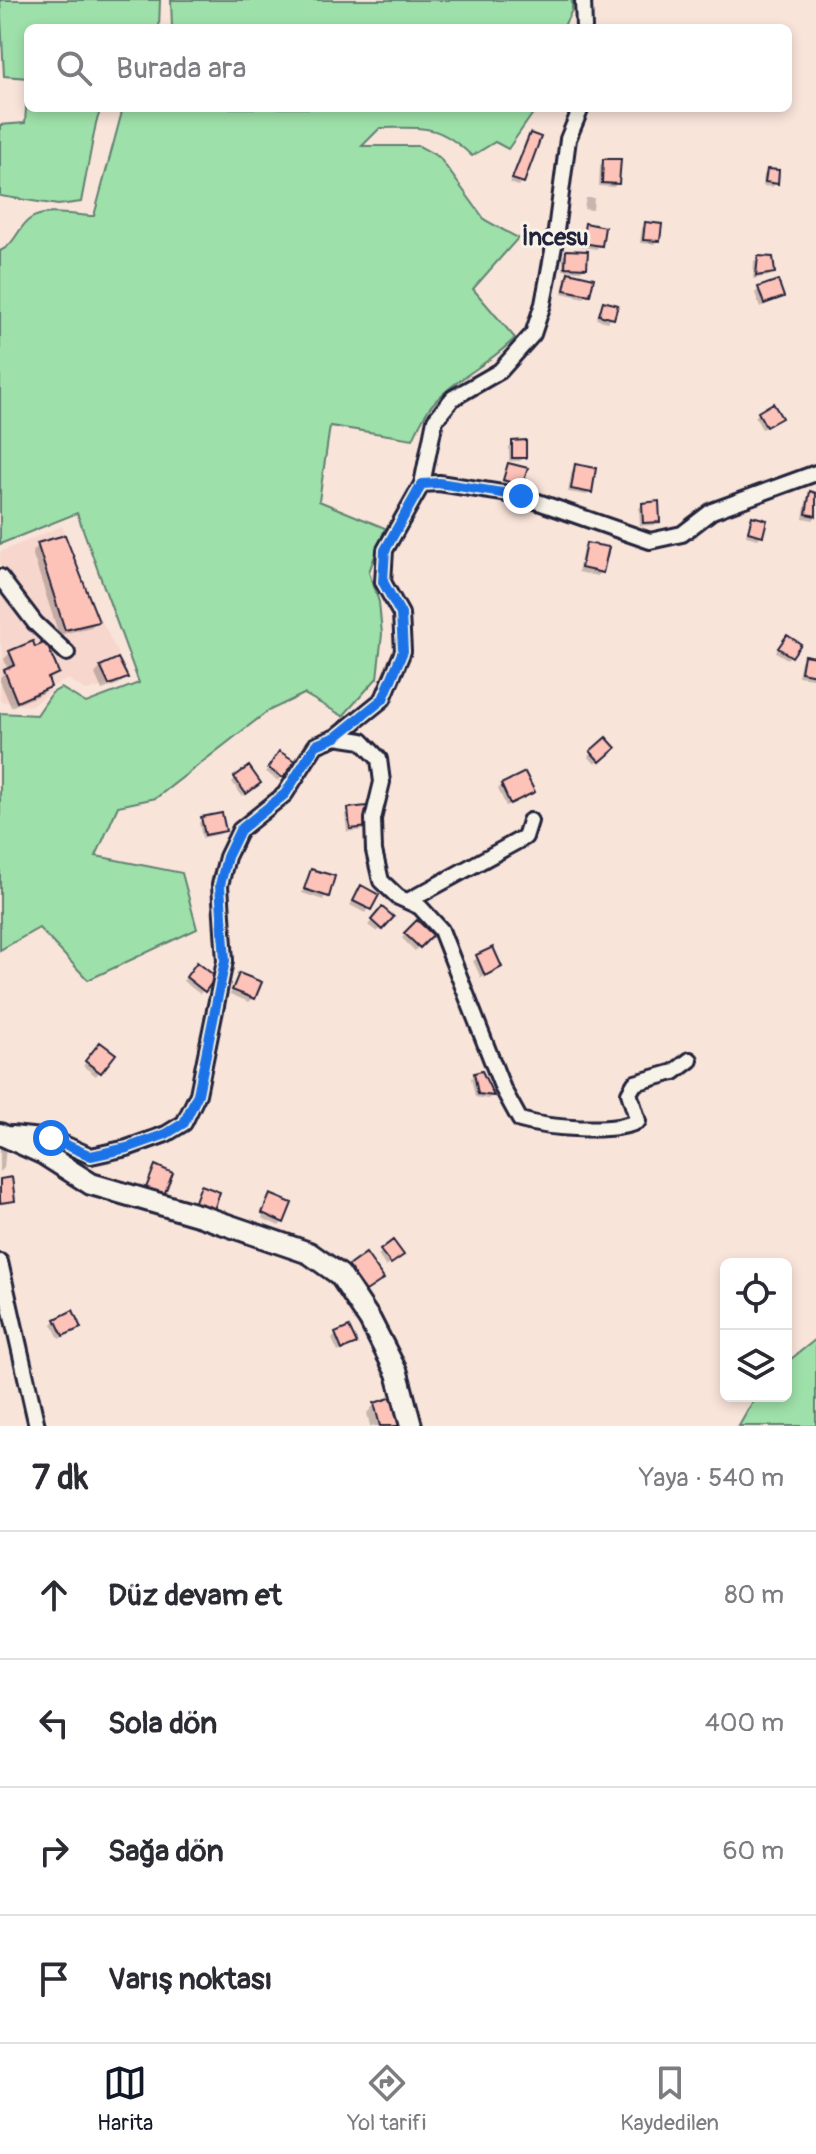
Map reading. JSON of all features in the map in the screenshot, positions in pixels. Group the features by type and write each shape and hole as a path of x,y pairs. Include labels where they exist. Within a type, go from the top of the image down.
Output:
{"street":[{"path":"583,0 584,24"},
{"path":"0,1133 51,1138 91,1156 127,1148 166,1134 184,1123 198,1094 225,961 220,885 227,857 240,830 285,794 316,745 336,737 383,699 403,651 401,614 383,582 385,550 422,484 435,420 453,398 500,371 533,334 543,304 554,246 568,139 579,112"},
{"path":"422,484 439,483 521,496 650,541 682,534 712,511 816,473"},
{"path":"0,577 35,623 67,653"},
{"path":"336,737 362,741 379,759 382,782 373,819 374,851 381,881 398,897 420,907 441,930 503,1089 520,1120 544,1127 625,1127 638,1121 629,1093 635,1083 674,1072 690,1060"},
{"path":"408,901 525,837 530,821"},
{"path":"0,1133 44,1154 91,1184 201,1216 309,1253 340,1275 370,1320 397,1373 411,1426"},
{"path":"0,1262 37,1426"}],"shaded area":[{"path":"62,526 93,604 130,678 87,691 68,679 53,686 43,698 29,706 0,701 3,654 0,643 0,552"}],"green space":[{"path":"0,0 160,0 159,24 24,24 24,78 4,76"},
{"path":"171,0 572,0 572,10 565,24 172,24"},
{"path":"26,112 100,112 81,202 58,205 0,196 0,125 25,123"},
{"path":"122,112 534,112 508,149 495,142 472,156 449,138 420,128 380,128 362,146 419,146 439,157 485,220 518,238 473,289 515,338 440,396 426,413 413,439 330,426 319,501 385,528 369,572 379,602 382,634 377,678 343,716 304,694 268,711 156,798 118,806 96,856 182,873 197,929 88,980 39,928 0,950 0,713 37,715 52,693 61,688 86,703 139,683 77,513 0,544 0,251 9,245 26,222 37,216 53,213 94,216"},
{"path":"816,1339 816,1426 739,1426 753,1402 792,1402 792,1358"}],"building":[{"path":"530,133 541,137 524,183 512,179"},
{"path":"603,159 621,159 619,184 602,183"},
{"path":"767,169 779,170 778,184 765,182"},
{"path":"645,222 662,224 660,241 643,240"},
{"path":"585,223 605,227 602,246 582,243"},
{"path":"566,250 588,251 587,268 565,267"},
{"path":"758,256 773,257 775,273 756,276"},
{"path":"568,272 594,278 590,295 564,290"},
{"path":"778,280 784,297 764,304 758,287"},
{"path":"603,301 618,305 614,319 599,315"},
{"path":"773,403 782,418 766,427 758,412"},
{"path":"526,440 526,458 512,458 512,441"},
{"path":"508,463 528,468 522,486 503,480"},
{"path":"575,464 596,468 592,493 571,489"},
{"path":"810,491 816,493 816,516 806,514"},
{"path":"659,501 660,522 643,523 642,503"},
{"path":"752,516 767,520 763,536 748,532"},
{"path":"65,535 99,622 65,630 37,543"},
{"path":"586,543 609,547 603,573 581,568"},
{"path":"787,635 801,644 792,657 778,648"},
{"path":"33,641 35,647 46,642 59,673 48,678 51,687 17,702 4,670 15,665 9,651"},
{"path":"804,655 816,657 816,675 801,672"},
{"path":"118,658 128,678 109,685 100,666"},
{"path":"606,737 616,748 600,762 590,751"},
{"path":"279,751 295,761 283,778 268,768"},
{"path":"249,766 261,783 246,794 234,777"},
{"path":"525,772 535,792 510,804 501,784"},
{"path":"367,806 369,827 350,829 348,808"},
{"path":"222,813 226,831 205,835 201,817"},
{"path":"311,869 335,876 329,897 304,889"},
{"path":"361,885 379,895 371,910 353,901"},
{"path":"382,907 394,917 382,930 371,920"},
{"path":"417,920 433,935 420,948 404,933"},
{"path":"493,947 502,967 485,976 476,955"},
{"path":"197,962 216,977 205,992 186,977"},
{"path":"239,973 262,982 255,999 232,990"},
{"path":"100,1042 116,1054 101,1073 85,1061"},
{"path":"482,1071 494,1096 478,1094 474,1073"},
{"path":"155,1165 173,1173 164,1195 146,1188"},
{"path":"12,1177 15,1201 0,1203 0,1179"},
{"path":"201,1185 220,1192 214,1210 194,1204"},
{"path":"270,1194 292,1203 284,1223 262,1213"},
{"path":"393,1240 404,1255 391,1264 380,1250"},
{"path":"366,1253 384,1279 366,1291 348,1266"},
{"path":"73,1310 81,1328 63,1336 55,1319"},
{"path":"349,1327 357,1344 342,1350 335,1333"},
{"path":"396,1396 403,1426 380,1426 374,1403"}],"district":[{"name":"İncesu","path":"555,237"}],"route":[{"path":"51,1138 91,1156 127,1148 166,1134 184,1123 198,1094 225,961 220,885 227,857 240,830 285,794 316,745 336,737 383,699 403,651 401,614 383,582 385,550 422,484 439,483 521,496"}]}
